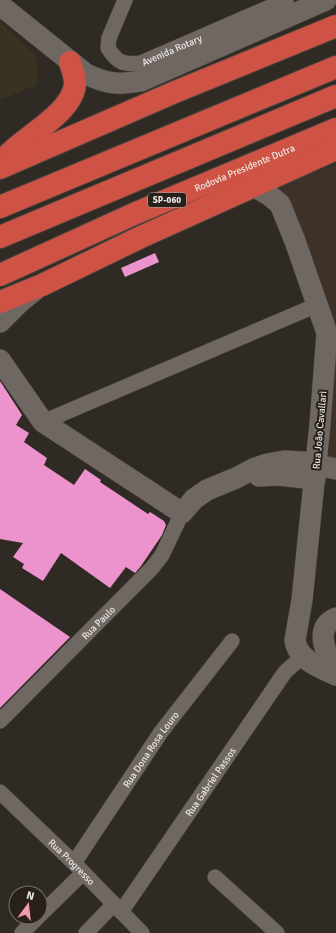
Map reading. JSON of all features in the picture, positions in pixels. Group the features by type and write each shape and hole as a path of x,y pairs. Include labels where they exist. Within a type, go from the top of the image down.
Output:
{"highway":[{"path":"0,168 175,92 336,26"},
{"path":"0,168 9,152 57,114 69,100 73,93 75,84 70,62"},
{"path":"0,207 336,67"},
{"path":"0,237 336,96"},
{"name":"Rodovia Presidente Dutra","path":"0,276 136,213 336,129"},
{"path":"0,302 42,285 253,186 336,149"}],"street":[{"name":"Avenida Rotary","path":"125,0 109,38 108,48 116,60 131,64 141,63 286,0"},
{"path":"0,5 86,74 100,81 114,84 141,81 326,0"},
{"name":"Rua João Cavallari","path":"253,186 269,195 280,204 295,241 326,328 328,338 302,600 300,648"},
{"path":"0,322 20,302 42,285"},
{"path":"43,422 317,305"},
{"path":"0,360 43,422 182,513 194,499 207,490 236,478 336,469"},
{"name":"Rua Paulo","path":"0,721 152,568 162,555 182,513"},
{"path":"302,600 312,617 318,619 334,619"},
{"path":"334,619 324,631 323,642 336,675"},
{"path":"323,642 310,638 300,648 320,668 336,675"},
{"name":"Rua Dona Rosa Louro","path":"48,905 79,868 160,732 232,640"},
{"name":"Rua Gabriel Passos","path":"86,933 118,908 285,672 294,664 300,648"},
{"name":"Rua Progresso","path":"0,792 79,868 142,933"},
{"path":"215,877 277,933"},
{"name":"Rua Dona Rosa Louro","path":"22,933 30,925"}],"shaded area":[{"path":"0,21 35,55 38,66 37,85 0,100"},
{"path":"336,164 336,326 279,186"},
{"path":"336,348 336,457 326,461"}],"building":[{"path":"155,253 159,262 125,277 121,268"},
{"path":"0,381 22,415 16,425 29,433 24,442 47,458 44,465 74,485 85,469 101,480 100,482 148,514 150,512 164,521 166,525 162,535 135,573 126,567 110,588 61,553 43,581 22,568 24,564 13,557 23,543 0,539"},
{"path":"0,589 70,637 0,708"}]}
